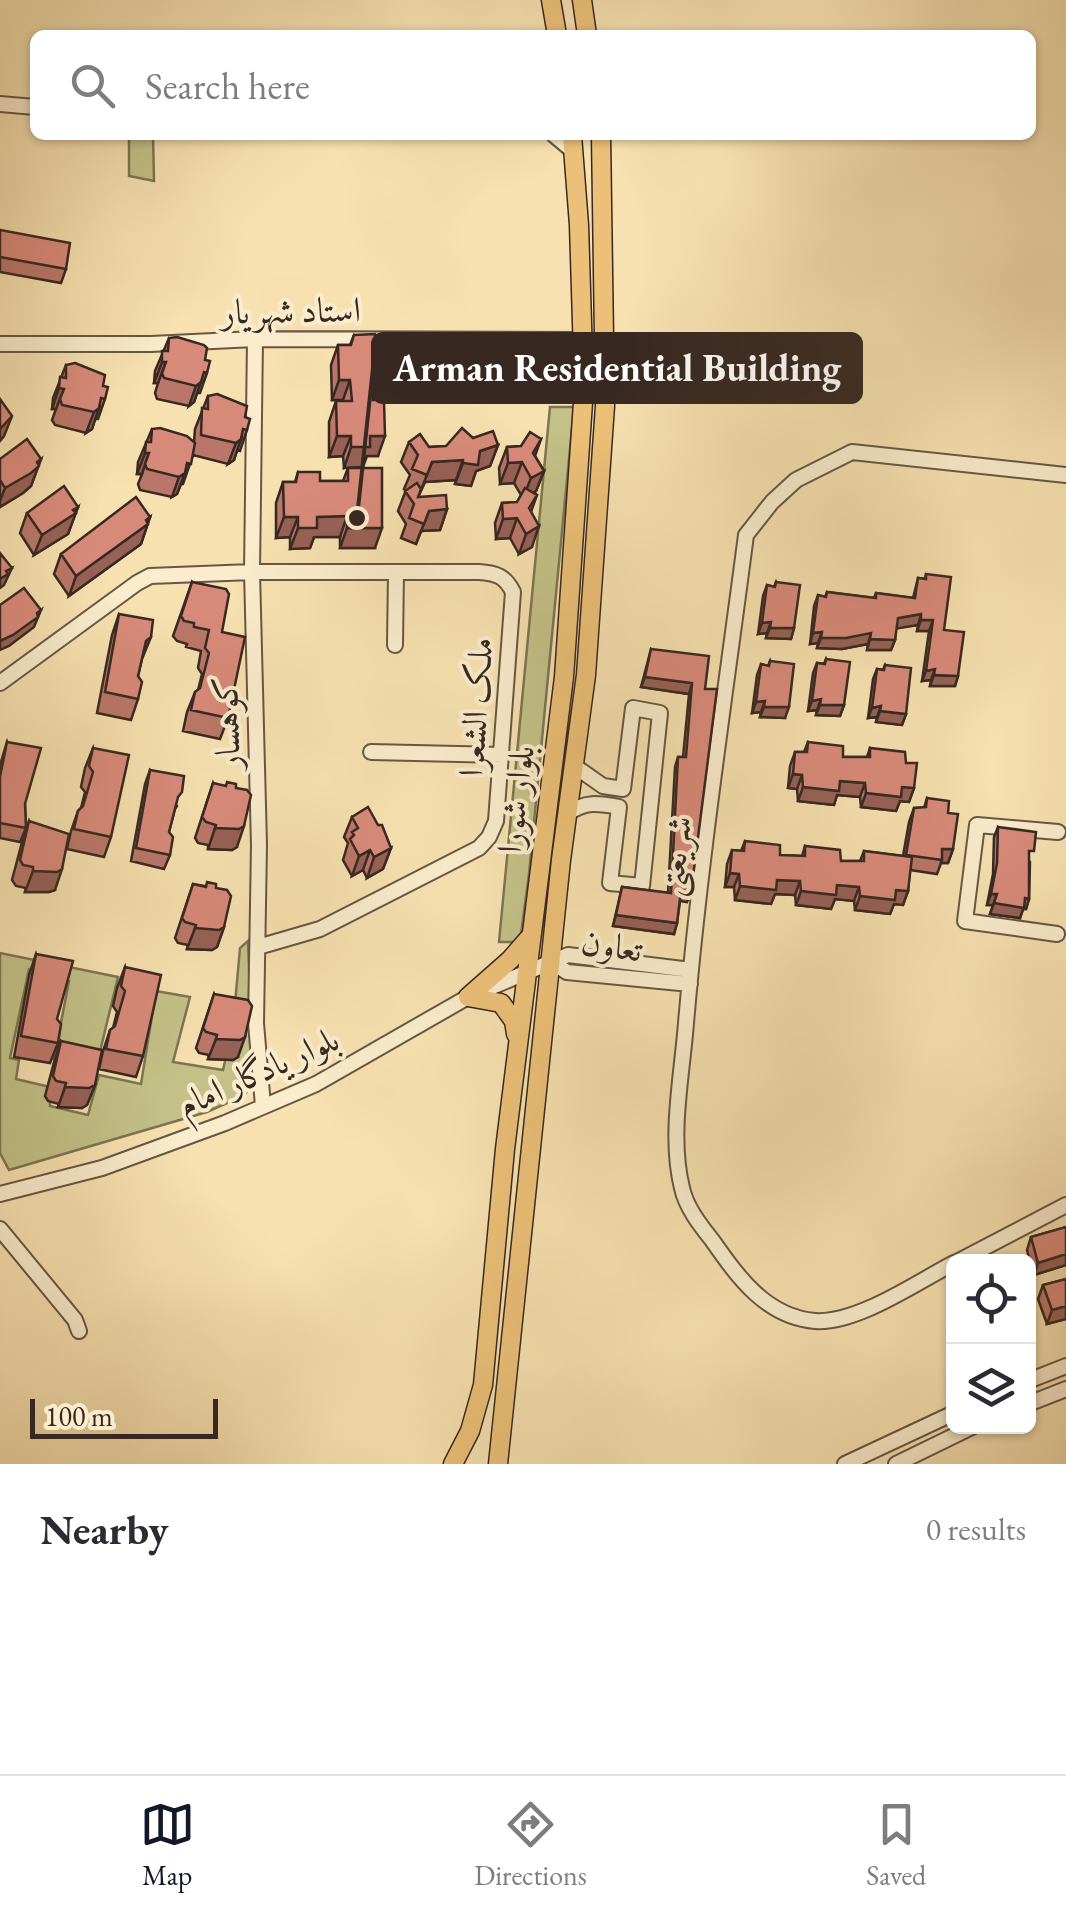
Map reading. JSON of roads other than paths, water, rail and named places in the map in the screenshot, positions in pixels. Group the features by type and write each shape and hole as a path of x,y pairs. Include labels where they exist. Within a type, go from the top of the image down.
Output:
{"main road":[{"path":"551,0 556,30"},
{"path":"582,0 586,30"},
{"name":"بلوار شورا","path":"498,1464 567,814 586,675 605,406 601,140"},
{"name":"بلوار شورا","path":"453,1464 475,1418 484,1385 518,1046 564,677 582,433 584,340 572,143"},
{"path":"468,997 531,936"},
{"path":"468,997 500,1003 507,1009 514,1021 518,1046"}],"street":[{"path":"0,104 30,107"},
{"name":"استاد شهریار","path":"0,344 151,344 255,338 584,340"},
{"name":"کوهسار","path":"255,338 252,572 260,844 256,1023 264,1106"},
{"name":"شریعتی","path":"946,1267 845,1318 816,1321 788,1314 743,1284 682,1192 676,1154 690,977 746,534 796,480 852,452 1066,475"},
{"path":"395,645 396,572"},
{"name":"ملک الشعرا","path":"0,683 150,576 480,572 494,573 507,580 513,592 502,755 496,820 489,836 478,848 320,929 258,947"},
{"path":"633,708 660,712 642,886 610,883 619,807 633,708"},
{"path":"371,752 502,755"},
{"path":"574,765 604,786 623,789"},
{"path":"567,814 594,802 619,807"},
{"path":"1057,934 965,921 977,825 1058,832"},
{"name":"تعاون","path":"551,962 566,972 690,977"},
{"name":"بلوار یادگار امام","path":"0,1194 102,1168 264,1106 316,1084 468,997 551,962"},
{"name":"شریعتی","path":"970,1254 1066,1204"},
{"path":"0,1229 75,1320 79,1331"},
{"path":"1036,1378 1066,1366"},
{"path":"1036,1401 1066,1389"},
{"path":"845,1464 946,1417"},
{"path":"896,1464 958,1434"}],"place":[{"name":"Arman Residential Building","path":"357,518"}]}
